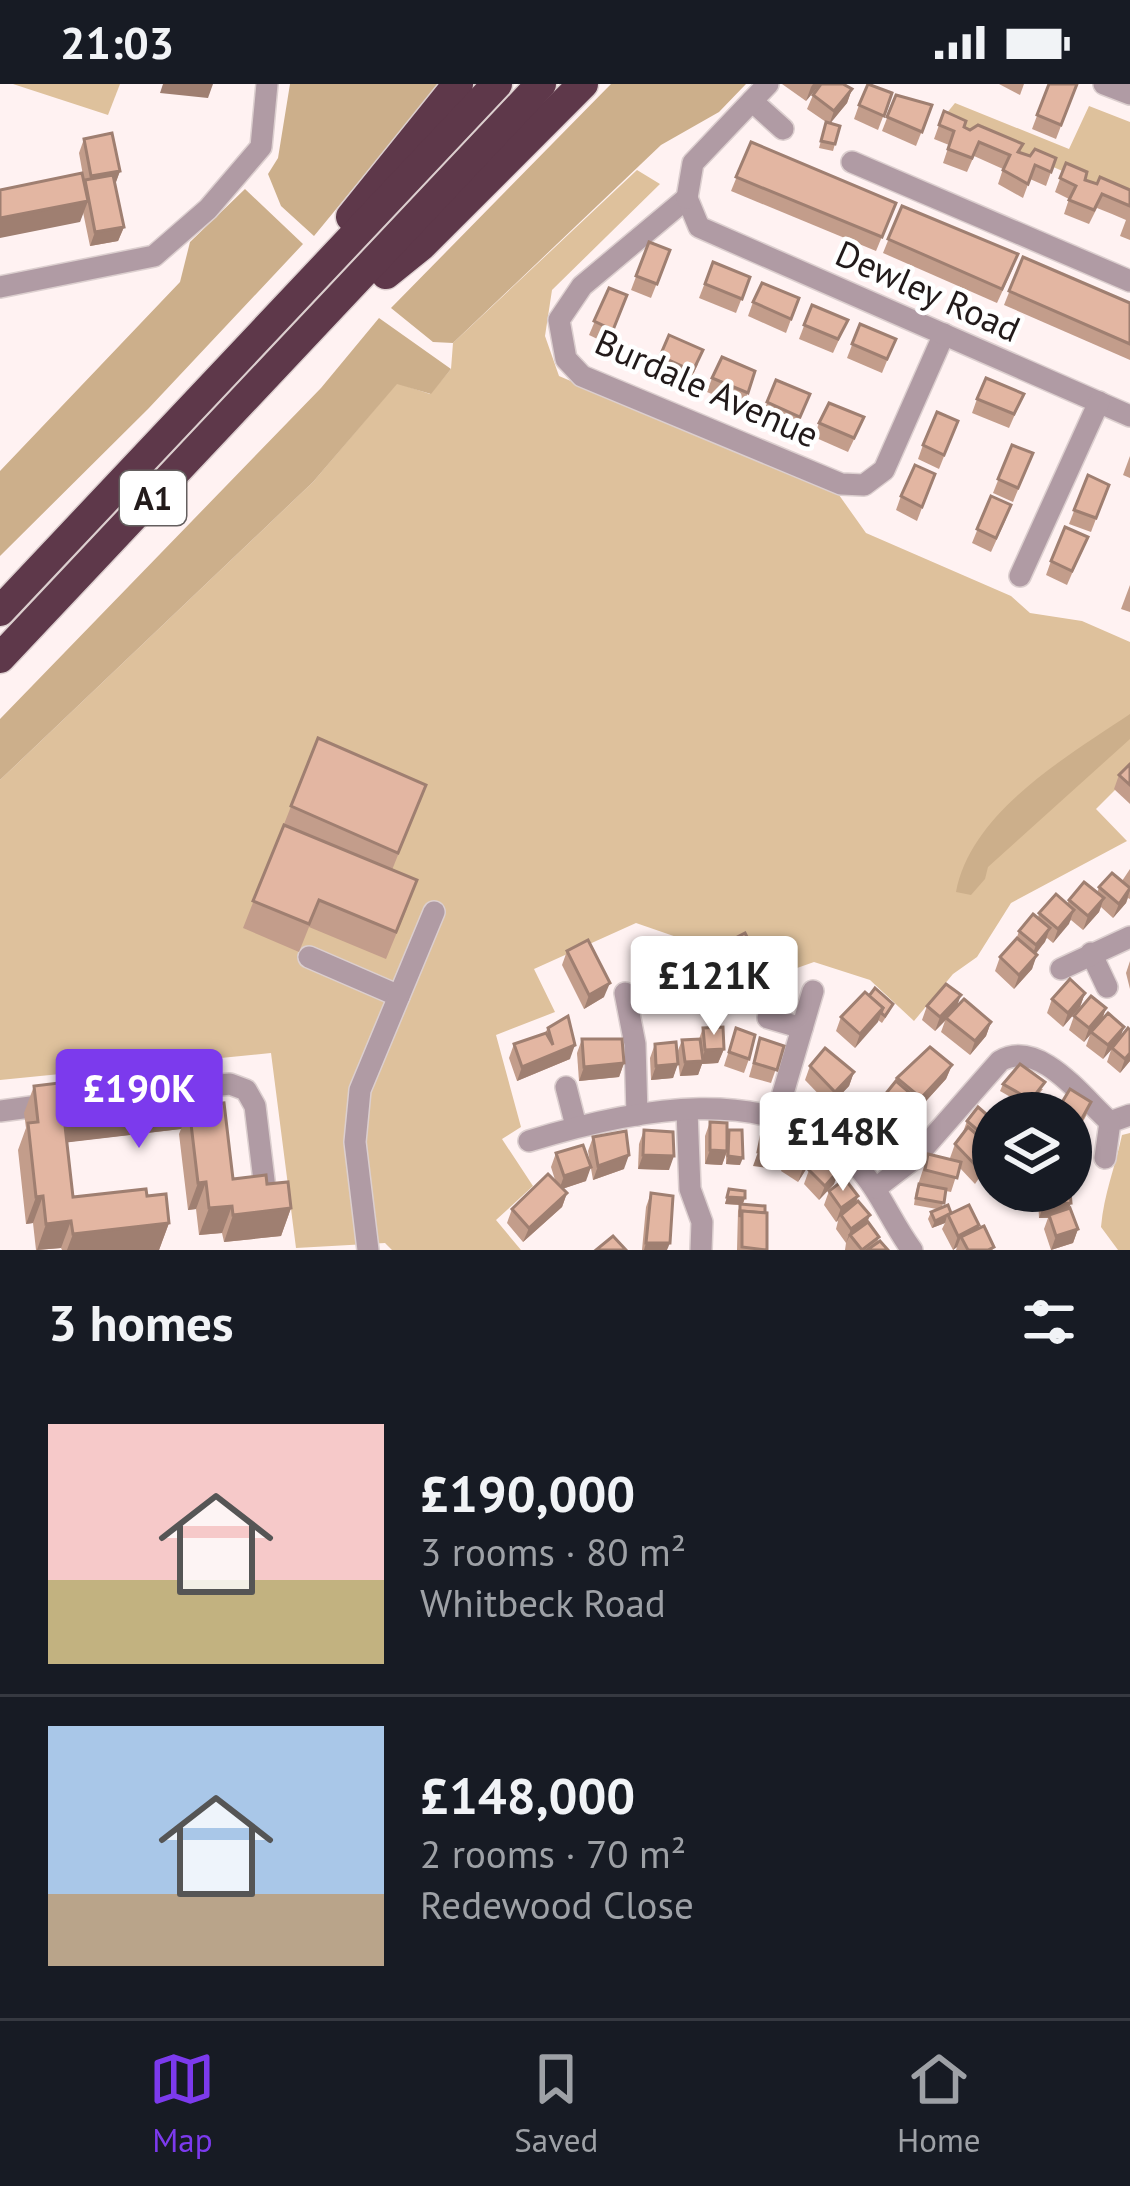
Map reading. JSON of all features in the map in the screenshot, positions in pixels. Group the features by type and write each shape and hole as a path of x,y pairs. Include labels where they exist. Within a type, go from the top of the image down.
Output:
{"highway":[{"path":"290,307 369,191 458,84"},
{"name":"A1","path":"0,611 497,84"},
{"name":"A1","path":"0,658 541,84"},
{"path":"306,337 422,245 584,84"}],"street":[{"path":"0,287 154,256 208,209 261,146 267,84"},
{"path":"1104,84 1130,94"},
{"path":"687,198 693,163 760,92 783,129"},
{"path":"852,162 1130,281"},
{"name":"Dewley Road","path":"687,198 699,227 1130,416"},
{"name":"Burdale Avenue","path":"687,198 582,286 560,320 566,359 582,376 841,484 864,485 884,470 944,334"},
{"path":"1020,576 1099,402"},
{"path":"368,1250 355,1142 360,1090 434,912"},
{"path":"1061,969 1130,937"},
{"path":"1091,953 1107,987"},
{"path":"310,957 399,996"},
{"path":"776,1117 813,991"},
{"path":"625,993 635,1043 638,1115"},
{"path":"768,1018 802,1028"},
{"path":"876,1188 915,1157 1000,1061 1015,1052 1034,1055 1120,1119 1106,1158"},
{"path":"162,1091 230,1084 246,1090 255,1106 266,1197"},
{"path":"566,1087 576,1126"},
{"path":"0,1111 72,1102"},
{"path":"529,1141 576,1126 638,1115 736,1110 776,1117 817,1134 853,1161 876,1188 912,1250"},
{"path":"687,1111 690,1189 702,1222 701,1250"}],"shaded area":[{"path":"13,84 120,84 108,115"},
{"path":"290,84 439,84 314,236 281,206 268,174 278,158"},
{"path":"611,84 746,84 719,112 661,145 453,343 433,342 391,308"},
{"path":"955,103 1069,149 1089,106 1130,122 1130,200 942,119"},
{"path":"637,170 660,184 552,290 545,336 559,376 839,495 866,533 1011,596 1030,613 1082,621 1130,642 1130,775 1096,809 1127,841 1011,903 977,957 953,974 914,1021 870,980 814,962 766,979 745,941 691,942 636,923 534,969 555,1012 496,1035 521,1127 502,1139 533,1186 496,1220 521,1250 392,1250 385,1243 296,1248 271,1053 0,1080 0,780 313,482 397,383 430,394 451,369 453,343"},
{"path":"245,189 303,244 148,409 0,556 0,471 180,282 190,242"},
{"path":"379,318 451,369 431,394 397,384 313,482 0,780 0,719 321,388"},
{"path":"1130,714 1130,739 988,867 985,879 971,895 956,892 965,863 1001,812 1051,768"},
{"path":"1130,1133 1130,1250 1118,1250 1101,1227 1122,1135"}],"building":[{"path":"821,84 852,89 834,111 813,95"},
{"path":"868,84 892,93 884,116 859,105"},
{"path":"1049,84 1077,84 1061,125 1037,115"},
{"path":"896,95 932,105 922,132 887,117"},
{"path":"944,111 966,121 964,127 970,130 978,125 1023,144 1018,152 1030,156 1035,149 1056,158 1051,172 1035,165 1028,184 1003,170 1010,155 979,142 972,158 948,149 954,131 939,125"},
{"path":"826,122 840,126 835,144 821,141"},
{"path":"112,133 120,171 91,176 84,139"},
{"path":"751,142 896,203 882,237 736,177"},
{"path":"1066,163 1087,172 1085,180 1097,184 1100,177 1130,190 1130,206 1102,194 1094,210 1069,200 1076,186 1060,178"},
{"path":"82,173 88,201 0,218 0,190"},
{"path":"113,175 124,227 95,232 85,180"},
{"path":"902,206 1018,254 1002,289 888,239"},
{"path":"649,242 670,250 657,284 636,276"},
{"path":"1023,257 1130,303 1130,344 1009,291"},
{"path":"713,262 750,277 742,299 705,284"},
{"path":"762,283 799,298 791,319 753,302"},
{"path":"609,288 627,295 613,330 594,321"},
{"path":"812,305 848,320 838,339 804,325"},
{"path":"860,324 896,339 887,359 852,344"},
{"path":"669,335 703,350 693,371 660,356"},
{"path":"722,357 755,371 748,393 712,378"},
{"path":"986,378 1024,394 1014,414 977,399"},
{"path":"776,380 810,394 800,417 767,402"},
{"path":"829,403 864,417 854,438 819,423"},
{"path":"937,412 958,421 944,455 923,445"},
{"path":"1012,445 1033,453 1018,488 998,479"},
{"path":"915,465 935,474 922,507 901,496"},
{"path":"1088,475 1109,485 1096,518 1074,510"},
{"path":"991,496 1011,505 996,538 977,529"},
{"path":"1065,527 1088,537 1072,571 1051,561"},
{"path":"318,738 426,785 398,853 291,806"},
{"path":"1130,764 1130,785 1119,775"},
{"path":"284,825 417,880 396,932 319,900 309,924 253,901"},
{"path":"1112,873 1130,888 1119,904 1099,887"},
{"path":"1084,882 1104,898 1088,916 1069,900"},
{"path":"1056,894 1074,910 1058,929 1039,913"},
{"path":"1033,914 1050,928 1036,945 1019,931"},
{"path":"745,933 772,987 750,998 724,944"},
{"path":"1017,938 1037,955 1019,975 1000,957"},
{"path":"588,940 610,983 589,995 567,951"},
{"path":"689,944 701,966 656,988 645,965"},
{"path":"1070,979 1085,993 1068,1013 1052,999"},
{"path":"946,984 961,995 940,1017 927,1006"},
{"path":"875,988 893,1004 885,1016 869,996"},
{"path":"865,992 883,1008 860,1034 841,1017"},
{"path":"1091,996 1106,1008 1089,1028 1074,1016"},
{"path":"964,999 991,1022 975,1041 946,1018"},
{"path":"1108,1013 1124,1027 1108,1045 1091,1032"},
{"path":"568,1016 575,1045 522,1067 514,1044 546,1033 553,1045 548,1028"},
{"path":"723,1027 724,1049 705,1050 703,1028"},
{"path":"736,1028 755,1035 749,1059 729,1052"},
{"path":"1128,1028 1130,1053 1125,1059 1112,1048"},
{"path":"760,1038 784,1046 777,1070 754,1063"},
{"path":"582,1039 622,1039 624,1063 584,1067"},
{"path":"700,1039 703,1061 685,1062 682,1040"},
{"path":"676,1042 678,1064 656,1066 655,1044"},
{"path":"930,1047 952,1065 921,1098 897,1078"},
{"path":"825,1048 854,1072 835,1092 810,1066"},
{"path":"1020,1064 1045,1082 1037,1092 1017,1092 1003,1084"},
{"path":"208,1065 213,1104 224,1103 233,1179 266,1175 267,1184 288,1182 291,1208 233,1215 232,1206 209,1208 206,1182 198,1183 189,1107 193,1102 64,1117 73,1197 146,1189 147,1196 166,1194 169,1223 73,1234 71,1221 46,1224 43,1196 36,1197 28,1123 38,1122 34,1086"},
{"path":"896,1081 917,1099 903,1115 883,1097"},
{"path":"878,1101 902,1121 885,1142 861,1121"},
{"path":"710,1122 727,1123 727,1151 710,1150"},
{"path":"773,1124 786,1127 782,1155 758,1152 761,1137 769,1138"},
{"path":"968,1127 972,1130 972,1162 955,1144"},
{"path":"644,1130 673,1132 674,1156 643,1155"},
{"path":"729,1130 742,1130 743,1158 728,1156"},
{"path":"626,1131 629,1155 598,1166 593,1137"},
{"path":"797,1137 815,1149 803,1168 786,1157"},
{"path":"583,1145 591,1167 564,1176 556,1153"},
{"path":"928,1154 961,1162 957,1178 925,1170"},
{"path":"823,1156 839,1170 825,1186 809,1170"},
{"path":"548,1174 567,1193 529,1228 512,1209"},
{"path":"845,1179 858,1196 841,1208 829,1191"},
{"path":"919,1184 946,1189 944,1203 916,1198"},
{"path":"729,1189 745,1191 745,1198 727,1197"},
{"path":"651,1193 673,1196 670,1243 646,1243"},
{"path":"858,1201 870,1215 851,1229 841,1215"},
{"path":"740,1204 765,1206 765,1213 742,1211 740,1217"},
{"path":"948,1205 951,1213 935,1221 931,1212"},
{"path":"969,1205 979,1225 958,1236 948,1215"},
{"path":"742,1211 767,1213 767,1250 742,1247"},
{"path":"1072,1212 1078,1229 1056,1236 1049,1215"},
{"path":"868,1222 879,1237 862,1250 850,1235"},
{"path":"984,1226 994,1247 968,1250 961,1237"},
{"path":"613,1236 626,1250 596,1250"},
{"path":"880,1241 888,1250 867,1250"}]}
